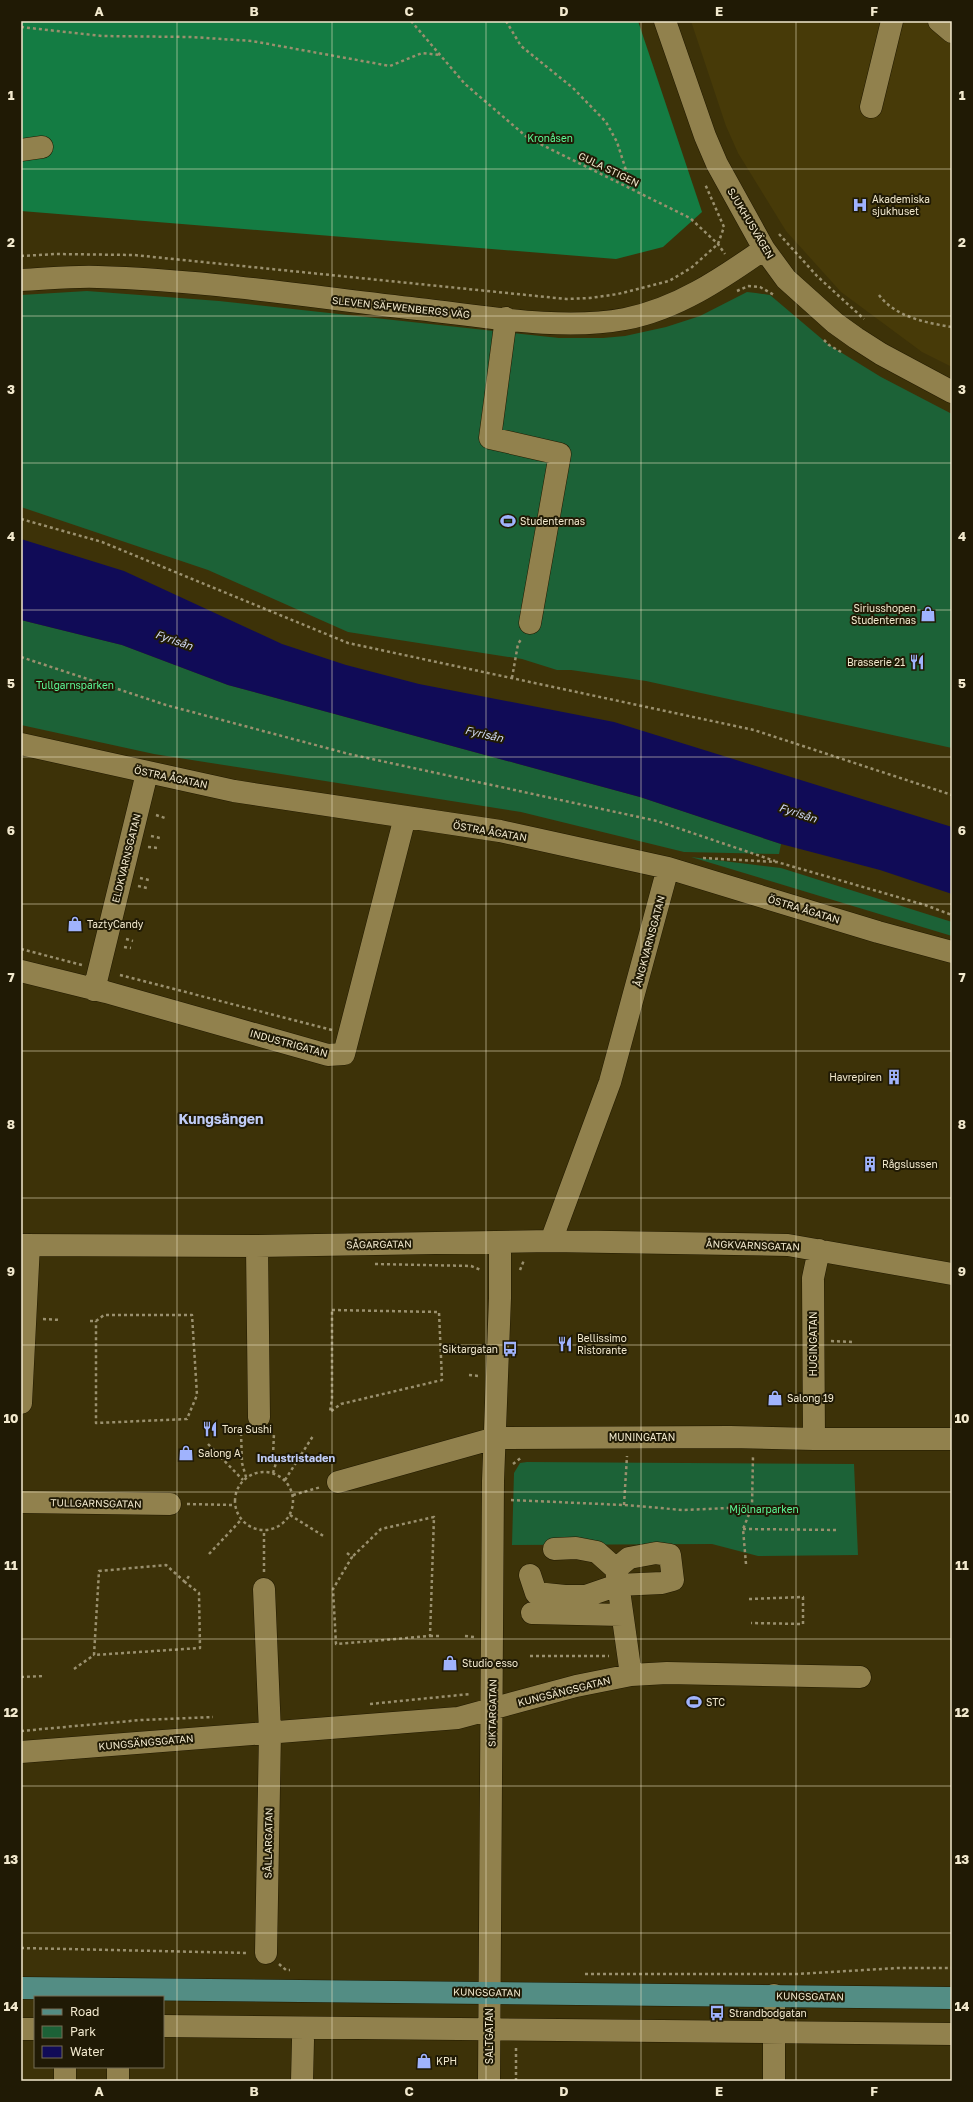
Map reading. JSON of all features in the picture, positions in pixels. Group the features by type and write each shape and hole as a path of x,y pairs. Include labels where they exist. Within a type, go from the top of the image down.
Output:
{"main road":[{"name":"KUNGSGATAN","path":"21,1988 119,1993 488,1992 952,1998"}],"street":[{"name":"SJUKHUSVÄGEN","path":"665,21 714,157 771,241 786,279 835,323 881,354 952,392"},
{"path":"871,107 892,21"},
{"path":"939,21 952,32"},
{"name":"SLEVEN SÄFWENBERGS VÄG","path":"21,280 96,277 174,282 506,318 593,323 626,319 666,307 694,294 771,241"},
{"path":"506,318 490,438 560,454 530,623"},
{"name":"ÖSTRA ÅGATAN","path":"21,744 234,791 500,831 668,868 878,932 952,952"},
{"name":"ELDKVARNSGATAN","path":"96,979 147,772"},
{"name":"INDUSTRIGATAN","path":"21,971 96,979 328,1055 344,1054 405,817"},
{"name":"ÅNGKVARNSGATAN","path":"551,1241 610,1082 668,868"},
{"name":"ÅNGKVARNSGATAN","path":"500,1242 527,1243 551,1241 788,1245 952,1274"},
{"name":"SÅGARGATAN","path":"25,1245 257,1246 500,1242"},
{"name":"SIKTARGATAN","path":"488,1992 495,1438 500,1242"},
{"path":"21,1404 25,1245"},
{"path":"257,1246 259,1417"},
{"name":"HUGINGATAN","path":"814,1439 812,1342 813,1278 819,1250"},
{"name":"MUNINGATAN","path":"338,1482 495,1438 730,1437 814,1439 952,1439"},
{"name":"TULLGARNSGATAN","path":"21,1502 170,1504"},
{"path":"554,1549 576,1548 597,1552 617,1578 629,1665"},
{"path":"530,1574 536,1593 586,1596 617,1578"},
{"path":"264,1589 270,1732"},
{"path":"532,1613 622,1615"},
{"name":"KUNGSÄNGSGATAN","path":"21,1752 458,1718 576,1686 629,1665 667,1673 860,1677"},
{"name":"SÅLLARGATAN","path":"266,1953 270,1732"},
{"name":"SALTGATAN","path":"488,1992 489,2081"},
{"path":"774,1995 774,2081"},
{"path":"164,2026 516,2031 952,2034"},
{"path":"21,2029 34,2029"},
{"path":"302,2081 303,2040"},
{"path":"65,2068 65,2081"},
{"path":"118,2068 118,2081"}],"path":[{"name":"GULA STIGEN","path":"411,21 465,84 528,138 690,218 718,244"},
{"path":"506,21 521,46 573,88 606,122 617,142 632,190"},
{"path":"21,27 102,36 191,36 252,41 390,66 422,53 441,56"},
{"path":"21,256 56,254 134,255 566,299 590,298 618,294 669,280 691,268 718,244 724,227 709,196"},
{"path":"771,241 816,276 866,320"},
{"path":"880,295 884,301 901,313 917,320 952,328"},
{"path":"21,519 102,542 348,643 754,730 952,795"},
{"path":"512,678 518,644 530,623"},
{"path":"21,657 166,706 349,754 657,821 777,862"},
{"path":"789,866 924,905 952,916"},
{"path":"21,949 96,979 350,1035"},
{"path":"518,1274 526,1257 527,1243"},
{"path":"332,1310 439,1312 442,1380 341,1404 330,1412 332,1398 332,1310"},
{"path":"90,1321 96,1320 104,1315 192,1315 197,1396 187,1419 96,1423 96,1320"},
{"path":"831,1349 832,1333"},
{"path":"831,1341 853,1342"},
{"path":"469,1375 480,1376"},
{"path":"241,1433 242,1463 246,1477"},
{"path":"273,1473 276,1463 273,1456 274,1433"},
{"path":"285,1480 313,1436"},
{"path":"208,1444 243,1480"},
{"path":"624,1505 627,1456"},
{"path":"746,1564 744,1529 752,1507 753,1456"},
{"path":"266,1471 285,1480 293,1495 293,1505 290,1515 283,1523 274,1528 264,1530 249,1527 241,1520 234,1505 235,1494 246,1477 266,1471"},
{"path":"293,1495 338,1482"},
{"path":"508,1500 624,1505 683,1510 752,1507"},
{"path":"170,1504 234,1505"},
{"path":"290,1515 325,1537"},
{"path":"430,1636 434,1517 381,1529 352,1557 333,1589 336,1644 441,1636"},
{"path":"209,1554 241,1520"},
{"path":"744,1529 839,1530"},
{"path":"264,1530 264,1589"},
{"path":"347,1553 352,1557"},
{"path":"74,1669 94,1655 200,1648 199,1593 166,1565 99,1571 94,1655"},
{"path":"185,1582 189,1576"},
{"path":"749,1599 803,1597 803,1624 751,1623"},
{"path":"465,1636 474,1637"},
{"path":"530,1656 629,1665"},
{"path":"21,1677 46,1676"},
{"path":"21,1948 266,1953 286,1970 294,1970"},
{"path":"578,1974 797,1974 898,1968 952,1968"},
{"path":"516,2031 516,2081"}],"shaded area":[{"name":"Akademiska sjukhuset","path":"691,21 952,21 952,367 922,352 841,292 786,231 738,153 726,126"}],"green space":[{"name":"Kronåsen","path":"21,21 638,21 702,212 663,247 616,259 21,211"},
{"name":"Studenternas","path":"87,291 219,301 559,338 603,338 625,336 666,327 700,316 747,292 770,295 829,345 881,377 952,414 952,748 646,681 571,670 557,670 522,659 348,632 208,570 21,507 21,295"},
{"name":"Tullgarnsparken","path":"21,620 122,645 228,685 640,797 781,844 779,854 684,852 521,812 154,754 21,725"},
{"path":"691,857 781,868 952,922 952,936"},
{"name":"Mjölnarparken","path":"520,1463 854,1464 858,1555 758,1556 712,1544 512,1545 514,1473"}],"water":[{"name":"Fyrisån","path":"21,539 124,571 282,644 346,665 419,684 614,722 952,827 952,894 880,870 781,844 640,797 228,685 122,645 21,620"}],"place":[{"name":"Akademiska sjukhuset","path":"860,205"},
{"name":"Studenternas","path":"508,521"},
{"name":"Siriusshopen Studenternas","path":"928,614"},
{"name":"Brasserie 21","path":"917,662"},
{"name":"TaztyCandy","path":"75,924"},
{"name":"Havrepiren","path":"894,1077"},
{"name":"Rågslussen","path":"870,1164"},
{"name":"Bellissimo Ristorante","path":"565,1344"},
{"name":"Siktargatan","path":"510,1349"},
{"name":"Salong 19","path":"775,1398"},
{"name":"Tora Sushi","path":"210,1429"},
{"name":"Salong A","path":"186,1453"},
{"name":"Studio esso","path":"450,1663"},
{"name":"STC","path":"694,1702"},
{"name":"Strandbodgatan","path":"717,2013"},
{"name":"KPH","path":"424,2061"}],"district":[{"name":"Kungsängen","path":"221,1119"},
{"name":"Industristaden","path":"296,1458"}]}
